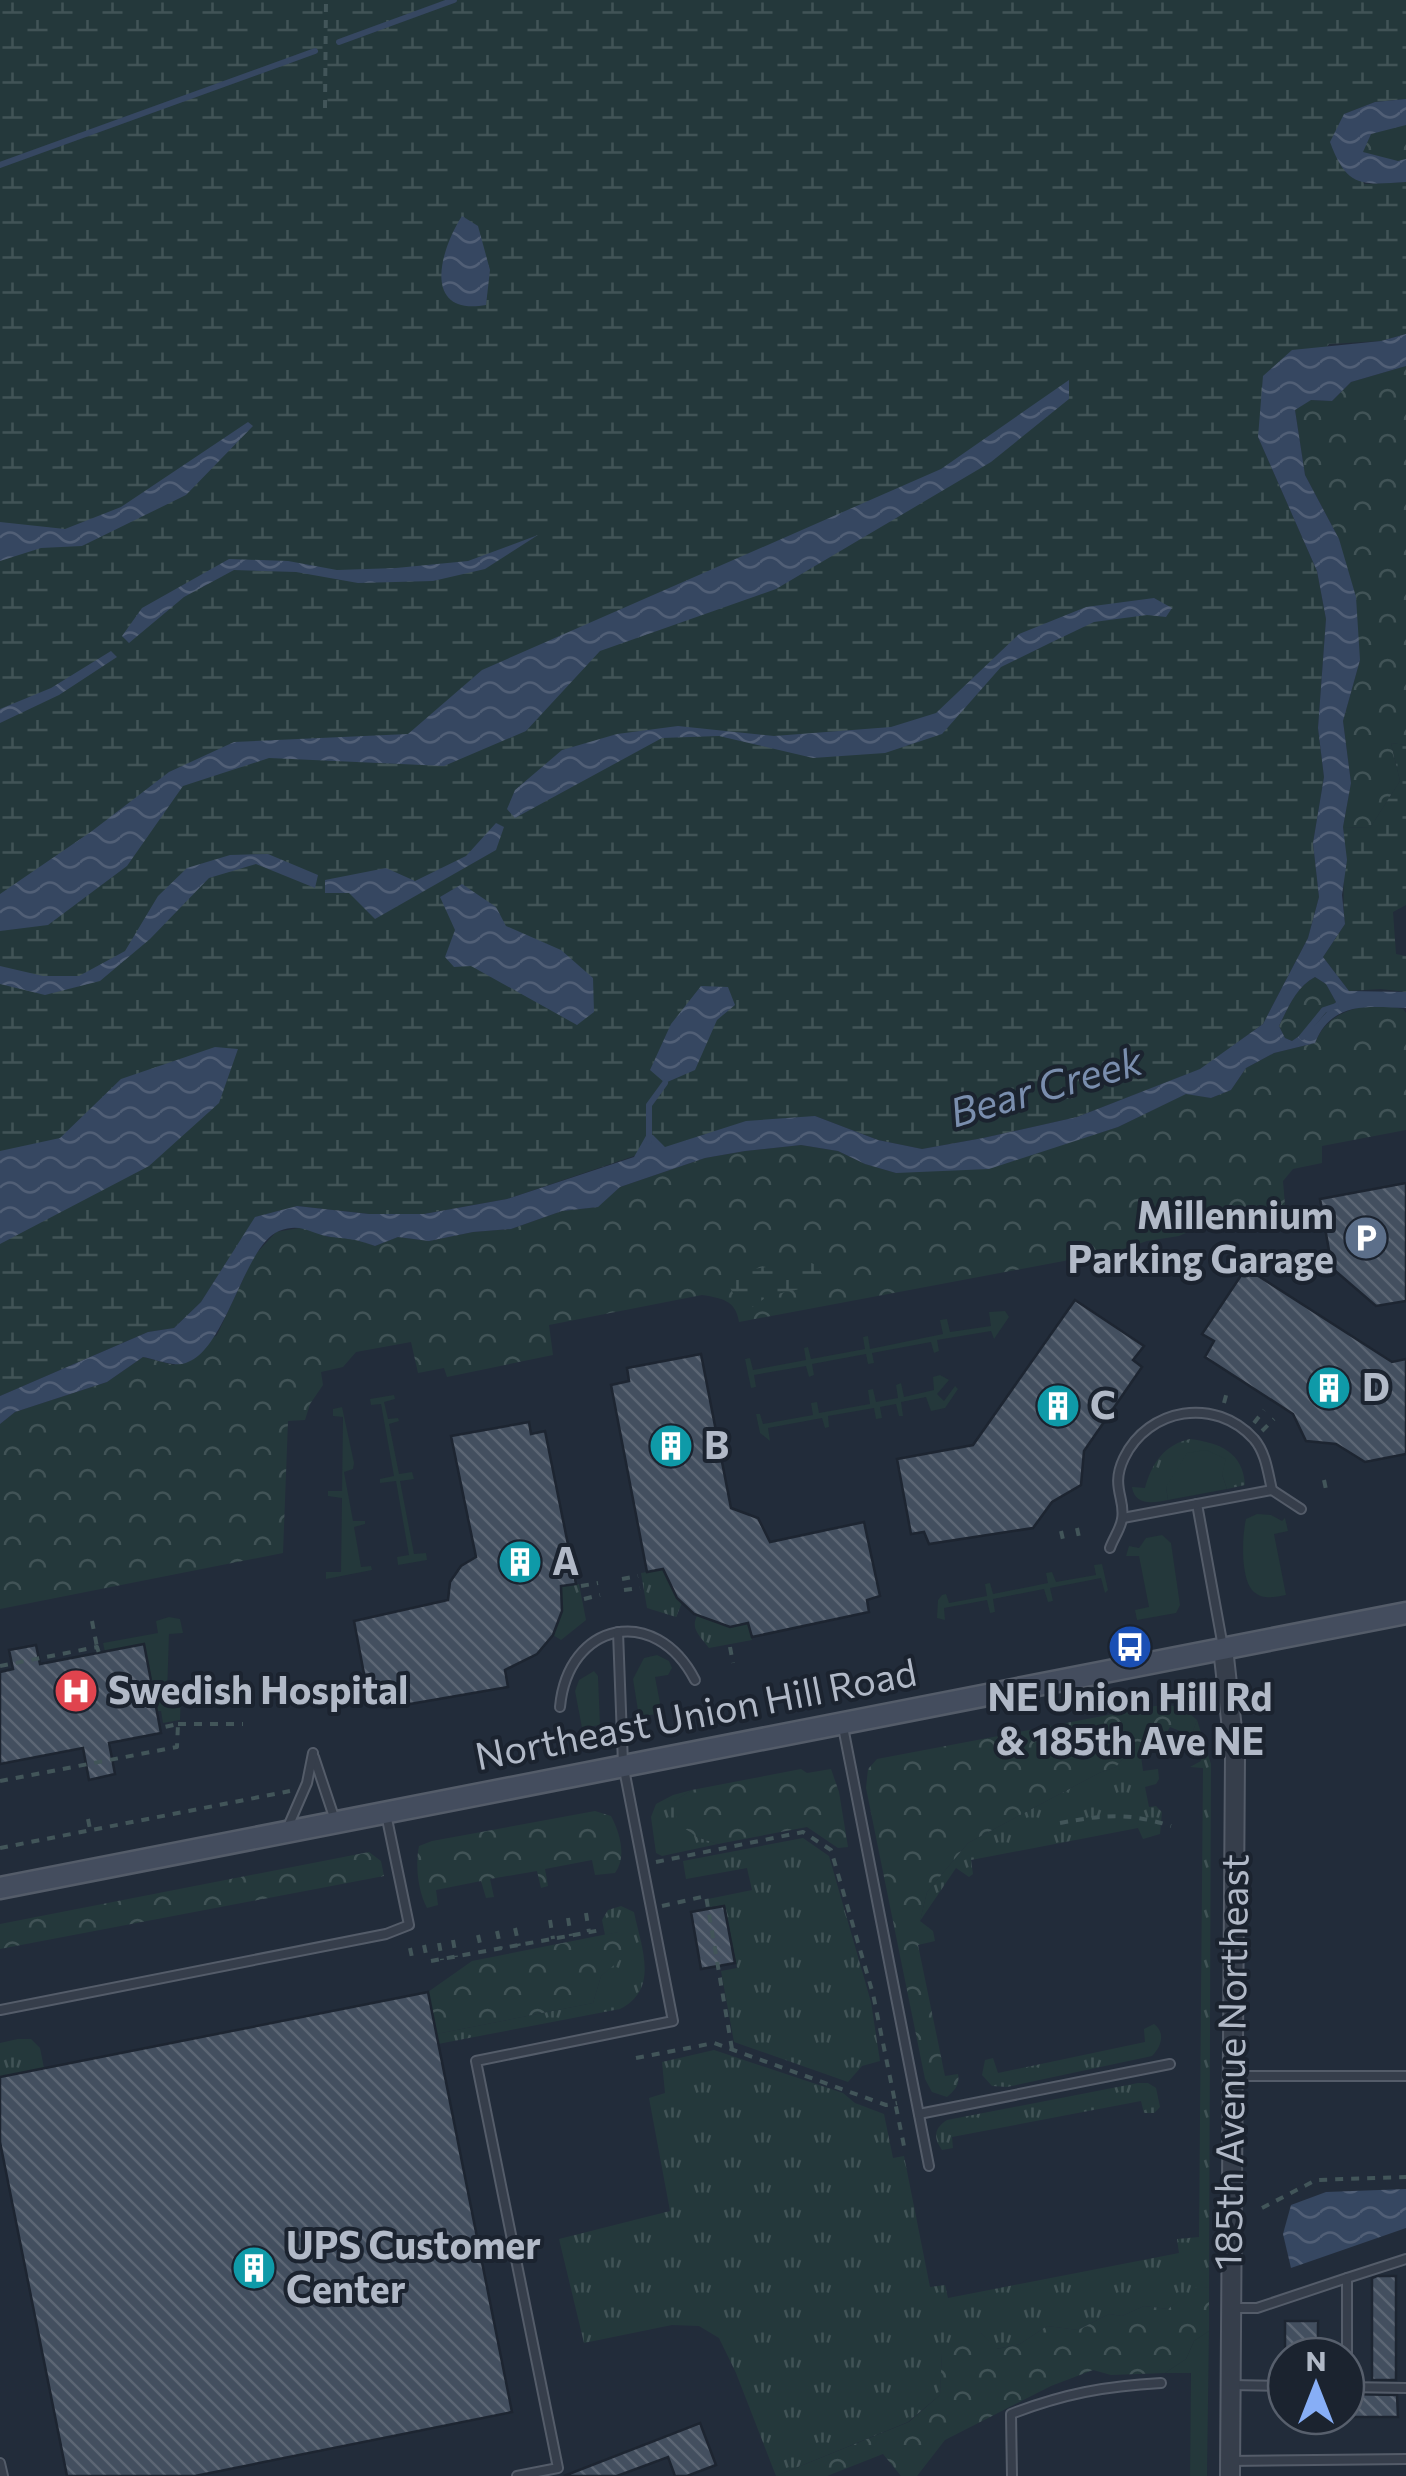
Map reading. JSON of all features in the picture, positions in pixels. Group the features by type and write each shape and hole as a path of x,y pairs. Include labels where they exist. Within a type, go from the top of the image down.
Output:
{"main road":[{"name":"Northeast Union Hill Road","path":"0,1888 1406,1613"}],"street":[{"name":"185th Avenue Northeast","path":"1223,1648 1235,1756 1230,2468"}],"lane":[{"path":"1110,1548 1123,1518 1116,1487 1124,1459 1145,1428 1180,1411 1224,1417 1254,1439 1266,1461 1272,1490"},
{"path":"1123,1518 1272,1490 1301,1509"},
{"path":"1197,1504 1223,1648"},
{"path":"517,2476 558,2468 476,2061 674,2021 622,1764 618,1632"},
{"path":"560,1707 562,1687 575,1660 590,1644 618,1632 649,1633 669,1644 696,1680"},
{"path":"842,1722 929,2166"},
{"path":"286,1831 307,1782 313,1753 335,1821"},
{"path":"0,2010 386,1934 409,1925 386,1810"},
{"path":"919,2114 1170,2064"},
{"path":"1232,2076 1406,2076"},
{"path":"1230,2308 1258,2308 1406,2259"},
{"path":"1347,2278 1347,2336"},
{"path":"1012,2476 1011,2414 1060,2395 1162,2383"},
{"path":"1230,2385 1266,2386"},
{"path":"1366,2387 1406,2388"},
{"path":"1230,2468 1406,2459"},
{"path":"0,2463 2,2476"}],"path":[{"path":"324,108 326,0"},
{"path":"1223,1408 1227,1392"},
{"path":"1254,1423 1264,1410"},
{"path":"1262,1431 1274,1419"},
{"path":"1324,1480 1327,1494"},
{"path":"1077,1528 1080,1542"},
{"path":"1061,1531 1064,1544"},
{"path":"622,1579 638,1576"},
{"path":"582,1586 598,1583"},
{"path":"624,1590 640,1588"},
{"path":"584,1599 600,1596"},
{"path":"0,1666 98,1650 92,1621"},
{"path":"730,1647 734,1663"},
{"path":"0,1780 177,1747 178,1724"},
{"path":"160,1728 178,1724 243,1724"},
{"path":"0,1848 294,1790"},
{"path":"1060,1823 1104,1816 1140,1816 1171,1826"},
{"path":"88,1819 90,1829"},
{"path":"641,1865 803,1832 831,1850 873,1994 904,2146 924,2142"},
{"path":"650,1908 706,1896 732,2049"},
{"path":"586,1913 590,1932"},
{"path":"568,1918 571,1936"},
{"path":"550,1920 553,1939"},
{"path":"515,1928 518,1946"},
{"path":"424,1945 429,1960 442,1960 602,1930"},
{"path":"497,1932 501,1949"},
{"path":"478,1935 482,1952"},
{"path":"453,1940 456,1957"},
{"path":"439,1943 442,1960"},
{"path":"410,1948 414,1962"},
{"path":"636,2058 714,2042 886,2105 916,2100"},
{"path":"1262,2208 1316,2180 1406,2177"}],"green space":[{"path":"0,0 1406,0 1406,99 1375,102 1344,114 1364,184 1406,182 1406,334 1381,341 1329,344 1258,437 1317,571 1326,619 1318,728 1324,777 1313,843 1319,897 1308,938 1263,1024 1201,1069 1077,1117 983,1138 922,1149 878,1140 815,1116 634,1156 507,1199 424,1214 370,1214 297,1206 256,1217 201,1302 174,1328 148,1332 0,1396"},
{"path":"1403,124 1406,159 1399,162 1362,152 1371,134"},
{"path":"1406,366 1406,745 1391,743 1400,781 1370,828 1343,827 1351,783 1343,721 1360,660 1339,539 1305,475 1295,410 1310,400 1332,401 1351,382"},
{"path":"1391,743 1406,745 1406,905 1393,912 1396,954 1406,956 1406,992 1349,991 1323,957 1345,924 1343,827 1370,828 1400,781"},
{"path":"1315,977 1326,984 1336,1002 1315,1025 1292,1041 1285,1038 1279,1026 1298,992"},
{"path":"1375,1004 1403,1009 1406,1013 1406,1130 1322,1146 1322,1163 1293,1169 1283,1181 1285,1205 1213,1221 1179,1236 1117,1251 739,1322 731,1305 702,1295 549,1325 553,1355 447,1377 444,1368 418,1373 411,1342 356,1352 343,1367 321,1372 323,1385 305,1420 288,1421 283,1553 0,1609 0,1424 15,1412 107,1382 143,1357 174,1365 217,1335 254,1256 276,1232 305,1227 328,1237 349,1236 375,1246 398,1237 429,1241 511,1229 562,1211 597,1207 620,1187 705,1158 745,1151 801,1145 838,1151 896,1173 1086,1137 1118,1127 1187,1093 1211,1098 1231,1090 1246,1068 1274,1053 1315,1043 1325,1026 1339,1015"},
{"path":"805,1260 818,1266 823,1277 818,1285 768,1296 751,1308 735,1297 727,1282 743,1271"},
{"path":"1005,1311 1009,1317 994,1339 991,1331 937,1340 939,1351 934,1353 931,1342 872,1353 874,1363 868,1364 866,1354 812,1364 814,1375 809,1377 806,1366 754,1375 756,1387 751,1388 745,1359 750,1358 753,1370 806,1360 804,1348 808,1347 811,1359 865,1349 863,1337 868,1336 870,1349 943,1334 940,1320 947,1319 950,1332 991,1326 989,1312"},
{"path":"940,1375 949,1380 937,1394 944,1401 955,1386 958,1389 945,1408 931,1411 926,1397 901,1402 903,1416 899,1416 896,1404 880,1407 882,1418 876,1419 874,1408 828,1416 829,1427 825,1428 822,1418 768,1428 770,1441 760,1433 756,1414 760,1414 763,1424 813,1415 811,1403 817,1402 819,1413 870,1404 868,1390 873,1389 876,1402 898,1398 896,1385 901,1383 904,1397 934,1390 933,1377"},
{"path":"394,1395 395,1399 384,1402 388,1419 399,1421 389,1424 399,1474 412,1472 414,1479 400,1481 414,1554 426,1553 427,1560 398,1565 397,1557 409,1555 396,1481 380,1483 380,1479 394,1476 381,1404 371,1405 370,1399"},
{"path":"342,1407 354,1463 353,1469 344,1472 353,1521 365,1521 354,1527 361,1567 371,1566 372,1570 326,1579 326,1572 341,1572 342,1498 328,1496 328,1491 342,1491 343,1417 333,1416 333,1409"},
{"path":"1190,1439 1228,1451 1240,1464 1245,1485 1227,1489 1222,1474 1166,1487 1168,1500 1151,1502 1137,1497 1132,1487 1145,1488 1160,1456"},
{"path":"1206,1450 1226,1459 1222,1474 1227,1489 1168,1500 1166,1487 1187,1453"},
{"path":"1257,1514 1282,1521 1285,1518 1288,1531 1274,1534 1286,1595 1258,1595 1246,1578 1246,1519"},
{"path":"1162,1535 1171,1543 1180,1605 1176,1613 1137,1620 1135,1610 1149,1607 1139,1556 1126,1556 1129,1546 1139,1548 1146,1538"},
{"path":"1102,1564 1108,1590 1105,1593 1101,1578 1050,1588 1053,1601 1048,1602 1044,1589 993,1599 995,1612 990,1613 987,1600 944,1608 945,1620 937,1618 942,1595 946,1594 949,1603 987,1596 985,1584 990,1583 993,1594 1048,1583 1046,1573 1052,1572 1056,1582 1096,1575 1094,1565"},
{"path":"663,1569 682,1603 676,1617 647,1608 641,1573"},
{"path":"579,1584 586,1620 561,1640 553,1635 562,1611 561,1586"},
{"path":"697,1616 730,1627 748,1623 752,1640 709,1648 696,1629"},
{"path":"180,1619 183,1633 169,1634 167,1696 181,1697 180,1720 163,1723 161,1711 156,1711 105,1652 103,1643 158,1633 156,1621"},
{"path":"657,1655 669,1661 672,1668 668,1675 655,1677 662,1713 639,1717 633,1679 644,1658"},
{"path":"594,1671 598,1676 600,1725 582,1728 575,1691 579,1680"},
{"path":"1166,1704 1184,1709 1197,1720 1193,1731 1185,1733 1170,1727 1163,1739 1136,1743 1116,1767 968,1843 927,1892 920,1921 933,1931 935,1941 918,1945 945,2076 958,2074 956,2087 947,2097 932,2092 925,2079 866,1788 868,1769 877,1759"},
{"path":"1197,1720 1211,1764 1209,2288 1198,2287 1168,2309 1144,2306 1122,2316 1109,2314 1078,2330 1047,2326 1020,2344 996,2349 981,2333 942,2353 940,2395 908,2422 776,2476 719,2338 699,2326 672,2325 584,2343 559,2239 670,2211 649,2098 665,2093 662,2062 714,2050 843,2093 855,2103 884,2114 893,2158 904,2156 930,2287 945,2285 948,2298 1179,2253 1177,2239 1199,2237 1203,1768 1190,1767 1201,1761 1192,1739 1180,1741 1185,1733 1193,1731"},
{"path":"1163,1739 1160,1745 1140,1749 1143,1771 1158,1769 1156,1784 1145,1787 1149,1807 1156,1806 1162,1812 1160,1834 1143,1839 1138,1828 971,1860 973,1874 969,1877 956,1868 920,1921 927,1892 968,1843 1116,1767 1136,1743"},
{"path":"801,1769 807,1773 831,1769 848,1847 838,1848 807,1827 718,1844 697,1837 677,1823 674,1801 692,1790"},
{"path":"692,1790 674,1801 697,1837 718,1844 662,1856 656,1853 651,1817 656,1804"},
{"path":"595,1811 611,1816 617,1830 621,1852 615,1873 595,1875 592,1860 545,1869 548,1886 541,1888 537,1871 490,1879 494,1897 486,1898 481,1881 436,1890 438,1905 427,1908 418,1878 419,1846"},
{"path":"803,1838 829,1856 871,2002 880,2061 862,2066 848,2082 734,2042 721,1971 737,1968 725,1905 710,1907 708,1899 752,1890 747,1868 686,1879 683,1861"},
{"path":"369,1852 381,1861 384,1876 0,1949 0,1924"},
{"path":"621,1906 634,1912 645,1966 640,1990 632,2001 620,2009 438,2044 436,2034 593,2003 601,1976 619,1960 618,1932 605,1935 602,1920 608,1910"},
{"path":"618,1932 626,1937 619,1961 601,1976 593,2003 436,2034 428,1992 472,1961"},
{"path":"1154,2024 1161,2040 1152,2056 1007,2087 992,2086 982,2075 985,2060 993,2058 998,2073 1145,2042 1144,2029"},
{"path":"31,2039 40,2048 44,2068 0,2077 0,2043"},
{"path":"1138,2083 1156,2088 1160,2107 1154,2113 1144,2113 1141,2101 952,2137 953,2148 942,2150 937,2141 937,2130 947,2120"},
{"path":"1198,2286 1209,2288 1209,2331 1194,2341 1186,2359 1165,2373 1111,2375 1093,2370 1051,2386 945,2440 917,2476 901,2476 883,2454 827,2476 776,2476 909,2422 940,2395 942,2352 954,2339 981,2333 997,2349 1020,2344 1047,2326 1078,2330 1109,2314 1122,2316 1144,2306 1168,2309"},
{"path":"1209,2331 1207,2476 1190,2476 1191,2373 1165,2373 1186,2359 1194,2341"}],"water":[{"path":"1406,99 1406,125 1371,134 1363,152 1398,161 1406,159 1406,182 1367,183 1350,176 1330,142 1344,114 1375,102"},
{"path":"462,216 478,226 490,270 486,305 465,306 452,301 444,291 443,262"},
{"path":"1406,334 1406,366 1351,382 1332,401 1311,400 1295,410 1305,475 1339,539 1356,597 1360,660 1343,721 1351,783 1343,827 1347,860 1342,895 1345,924 1323,957 1349,991 1406,992 1406,1008 1366,1007 1342,1013 1322,1029 1315,1043 1274,1053 1246,1068 1231,1090 1211,1098 1186,1094 1118,1127 989,1169 896,1173 838,1151 801,1145 705,1158 620,1187 598,1207 562,1211 511,1229 429,1241 398,1237 375,1246 301,1228 279,1231 265,1242 219,1329 191,1361 173,1364 143,1357 107,1382 15,1412 0,1424 0,1396 148,1332 174,1328 201,1302 255,1217 297,1206 369,1214 424,1214 507,1199 634,1157 647,1134 665,1147 746,1121 815,1116 878,1140 922,1149 983,1138 1077,1117 1200,1069 1263,1024 1308,938 1319,897 1313,843 1324,777 1318,728 1326,619 1317,571 1258,437 1263,376 1292,350 1381,341","holes":["1315,977 1326,984 1336,1002 1315,1025 1292,1041 1285,1038 1279,1026 1298,992"]},
{"path":"1069,380 1069,399 991,462 776,589 600,651 526,731 444,766 269,758 183,786 127,866 48,925 0,931 0,894 169,772 234,742 408,734 482,670 941,469"},
{"path":"248,422 253,426 186,495 82,546 41,548 0,561 0,522 65,529 121,507"},
{"path":"538,535 485,569 433,581 358,583 296,572 234,570 184,597 129,643 122,636 142,608 229,559 288,561 337,570 396,568 468,561"},
{"path":"1154,598 1172,608 1166,617 1147,615 1094,622 1050,643 1001,667 942,734 885,753 813,758 719,736 662,738 515,818 507,809 515,790 562,750 617,734 678,726 774,736 891,727 936,713 1019,634 1086,607"},
{"path":"111,651 117,657 59,695 0,723 0,709 51,688"},
{"path":"496,823 504,827 496,850 375,919 349,893 325,893 325,880 386,868 415,881 466,856"},
{"path":"268,854 318,875 315,888 256,864 209,878 150,939 100,981 45,995 0,984 0,966 43,976 79,976 125,951 158,896 187,868 230,855"},
{"path":"462,884 496,907 506,926 561,950 593,978 594,1012 577,1025 471,966 454,967 445,957 455,930 440,897"},
{"path":"701,986 728,987 735,1005 717,1020 695,1070 665,1083 650,1070 671,1024"},
{"path":"215,1047 238,1049 219,1103 149,1166 0,1244 0,1151 60,1138 121,1079"},
{"path":"1406,2189 1406,2228 1291,2268 1283,2234 1291,2205 1326,2192"}],"building":[{"name":"Millennium Parking Garage","path":"1406,1183 1406,1301 1376,1306 1332,1268 1320,1199"},
{"name":"D","path":"1246,1268 1392,1362 1406,1359 1406,1454 1365,1462 1336,1444 1306,1441 1293,1414 1205,1357 1214,1341 1202,1334"},
{"name":"C","path":"1075,1300 1144,1346 1133,1360 1142,1367 1084,1451 1081,1485 1052,1502 1033,1528 929,1544 924,1532 911,1534 897,1459 973,1445"},
{"name":"B","path":"701,1354 731,1508 758,1518 770,1542 864,1522 880,1596 867,1600 869,1612 752,1637 748,1623 730,1627 694,1614 677,1598 663,1569 647,1572 611,1385 629,1381 627,1368"},
{"name":"A","path":"529,1422 531,1434 545,1431 576,1584 561,1586 562,1611 553,1635 537,1654 505,1670 508,1687 387,1708 383,1692 368,1695 354,1621 448,1600 450,1582 461,1566 476,1557 451,1436"},
{"name":"Swedish Hospital","path":"144,1644 161,1733 109,1743 115,1774 89,1780 83,1748 0,1764 0,1672 13,1669 9,1650 36,1645 40,1664"},
{"path":"724,1906 735,1963 701,1969 691,1912"},
{"name":"UPS Customer Center","path":"428,1992 512,2412 195,2476 67,2476 0,2142 0,2077"},
{"path":"1396,2276 1396,2380 1372,2380 1372,2278"},
{"path":"1285,2321 1318,2321 1318,2336 1285,2336"},
{"path":"1366,2394 1397,2395 1398,2417 1366,2417"},
{"path":"700,2423 716,2465 687,2476 675,2476 668,2457 617,2476 564,2476"}],"waterway":[{"path":"339,42 454,0"},
{"path":"0,165 315,51"},
{"path":"1302,1037 1324,1010 1336,1006"},
{"path":"649,1141 649,1105 665,1083"}],"place":[{"name":"Millennium Parking Garage","path":"1366,1238"},
{"name":"D","path":"1329,1388"},
{"name":"C","path":"1058,1406"},
{"name":"B","path":"671,1446"},
{"name":"A","path":"520,1562"},
{"name":"NE Union Hill Rd & 185th Ave NE","path":"1130,1647"},
{"name":"Swedish Hospital","path":"76,1691"},
{"name":"UPS Customer Center","path":"254,2268"}],"water label":[{"name":"Bear Creek","path":"1046,1087"}]}
